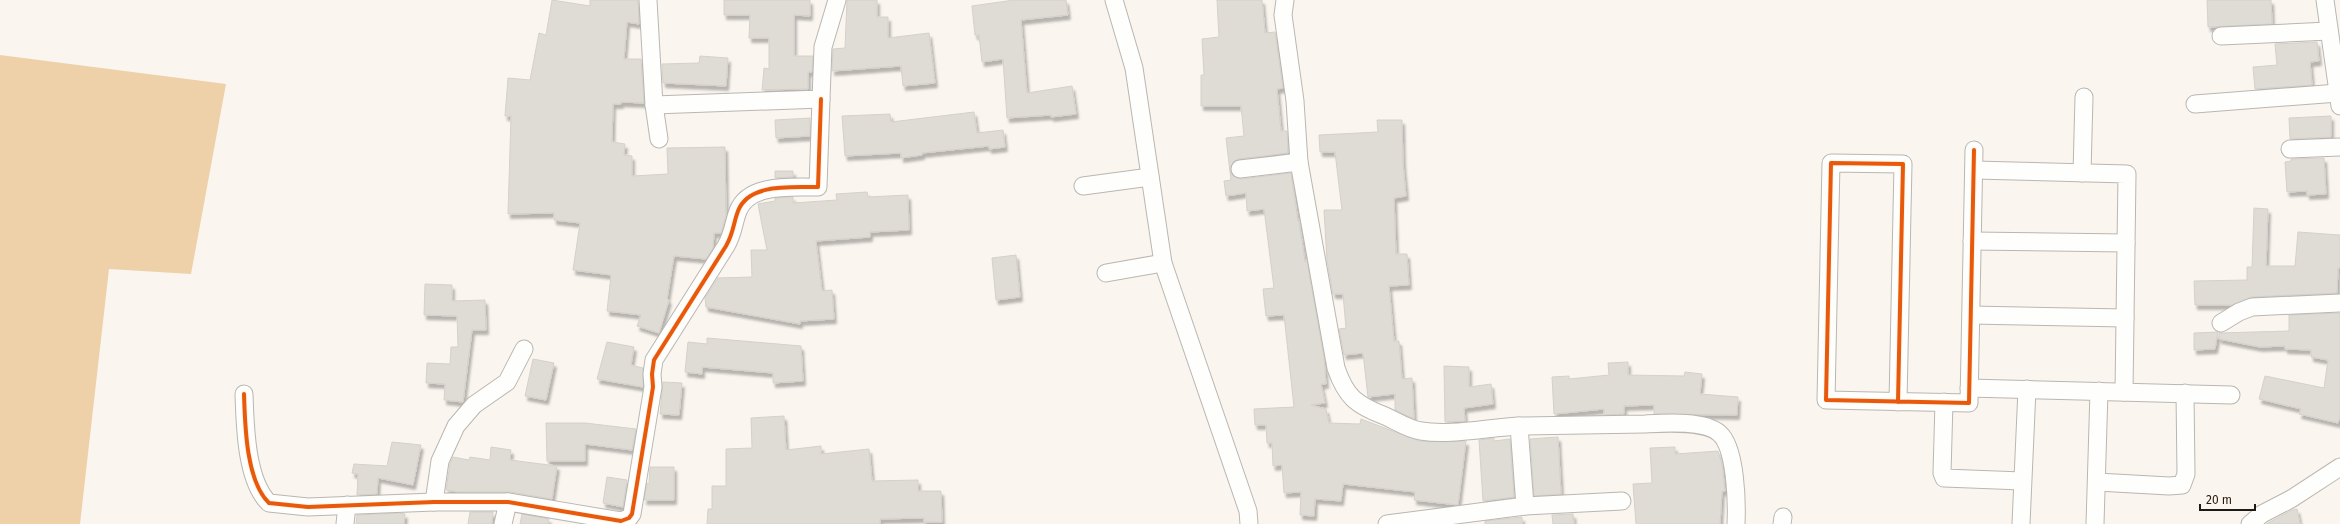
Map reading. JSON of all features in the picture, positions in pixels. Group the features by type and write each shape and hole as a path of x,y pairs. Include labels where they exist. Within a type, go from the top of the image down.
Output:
{"street":[{"path":"648,0 654,105 659,140"},
{"path":"244,394 245,419 253,476 258,490 269,503 308,507 434,502 508,502 621,521 631,516 653,387 652,374 654,360 726,246 734,231 738,211 742,204 764,190 818,187 823,47 837,0"},
{"path":"1114,0 1134,68 1163,263 1248,511 1249,524"},
{"path":"1285,0 1283,15 1295,101 1299,162 1336,368 1342,385 1351,398 1371,411 1421,431 1492,430 1519,426 1568,427 1660,423 1688,424 1708,428 1719,433 1725,441 1732,464 1736,524"},
{"path":"2195,104 2339,100 2325,0"},
{"path":"2221,36 2329,31"},
{"path":"2082,173 2084,97"},
{"path":"654,105 821,99"},
{"path":"2290,150 2340,147"},
{"path":"1898,402 1903,164 1831,163 1826,400 1898,402 1969,403 1974,150"},
{"path":"1240,169 1299,162"},
{"path":"1974,170 2127,174 2124,392"},
{"path":"1083,186 1150,177"},
{"path":"1972,241 2126,243"},
{"path":"1106,273 1163,263"},
{"path":"2221,323 2239,312 2252,308 2340,303"},
{"path":"1971,315 2125,318"},
{"path":"434,502 440,461 456,426 474,405 507,382 524,349"},
{"path":"1969,388 2232,394"},
{"path":"2021,524 2027,389"},
{"path":"2095,524 2099,391"},
{"path":"2097,482 2169,486 2182,485 2186,474 2185,393"},
{"path":"1944,402 1942,474 1944,478 2022,482"},
{"path":"1519,426 1525,506"},
{"path":"2250,524 2262,514 2291,499 2340,467"},
{"path":"1387,524 1416,522 1525,506 1622,501"},
{"path":"503,524 508,502"},
{"path":"345,524 347,505"}],"shaded area":[{"path":"0,55 226,84 191,274 109,269 80,524 0,524"}],"building":[{"path":"552,0 590,6 590,0 638,0 639,24 627,22 624,59 641,59 644,103 621,102 621,104 613,104 612,142 625,144 624,155 632,156 632,176 668,174 667,148 725,147 726,216 721,233 714,233 713,248 706,259 674,256 667,299 669,300 659,333 637,326 641,315 607,311 611,275 573,270 580,223 554,220 554,213 508,214 511,116 505,116 508,78 530,80 539,33 546,35"},
{"path":"724,0 810,0 810,16 794,15 794,56 813,56 812,72 808,72 808,89 762,90 764,68 769,69 769,38 749,38 750,15 724,15"},
{"path":"847,0 877,0 877,17 888,17 888,38 929,33 935,83 903,86 901,66 832,71 833,49 845,48"},
{"path":"1014,0 1066,0 1068,15 1021,20 1027,93 1072,86 1076,114 1051,117 1051,115 1007,118 1003,59 982,62 979,35 975,35 972,6"},
{"path":"1217,0 1262,0 1265,33 1275,32 1283,88 1277,89 1281,131 1287,131 1288,153 1238,159 1234,161 1230,170 1232,175 1241,179 1291,173 1305,262 1307,261 1324,358 1326,384 1321,384 1325,403 1311,405 1326,409 1329,423 1360,424 1361,419 1419,441 1466,441 1458,505 1414,500 1415,492 1343,484 1341,501 1315,499 1314,516 1300,515 1301,492 1284,493 1282,465 1273,466 1272,443 1267,443 1266,425 1255,425 1254,409 1294,407 1284,315 1266,316 1263,289 1274,288 1264,209 1247,211 1246,193 1226,196 1224,181 1231,180 1226,138 1244,136 1241,106 1201,106 1201,75 1204,75 1202,39 1219,37"},
{"path":"2207,0 2271,0 2272,24 2208,27"},
{"path":"2317,42 2319,61 2310,62 2312,85 2255,89 2253,67 2277,65 2275,44"},
{"path":"700,56 728,58 726,86 663,83 662,64 699,63"},
{"path":"974,112 977,133 1003,130 1005,147 989,149 989,146 922,153 922,155 901,158 901,153 845,156 842,116 890,114 891,122"},
{"path":"2331,116 2331,137 2290,139 2289,118"},
{"path":"810,118 810,136 776,138 775,120"},
{"path":"1377,120 1402,120 1403,164 1406,196 1394,198 1396,254 1407,254 1409,285 1389,286 1394,341 1399,341 1402,379 1412,378 1414,419 1395,410 1395,394 1368,397 1363,353 1344,355 1339,329 1346,328 1343,294 1333,294 1327,260 1324,210 1342,210 1335,152 1320,152 1319,135 1378,132"},
{"path":"2324,158 2326,194 2307,195 2307,191 2287,192 2285,162 2291,161 2291,159"},
{"path":"775,171 793,171 793,177 775,178"},
{"path":"867,192 868,197 908,195 909,230 870,232 870,237 816,241 822,291 832,290 834,319 800,321 800,324 706,307 705,298 718,278 752,277 751,250 767,250 758,204 775,201 775,198 786,197 793,197 793,203 837,200 836,194"},
{"path":"2254,208 2268,209 2266,266 2295,266 2298,232 2340,235 2340,268 2338,268 2337,293 2252,297 2232,305 2195,305 2194,281 2247,280 2247,267 2252,267"},
{"path":"1016,255 1020,297 996,300 992,258"},
{"path":"425,284 452,285 452,301 485,300 486,330 472,330 463,402 444,400 445,384 426,383 427,363 450,364 451,347 458,347 457,316 424,315"},
{"path":"2340,313 2340,416 2338,423 2299,414 2301,409 2259,399 2265,376 2324,388 2328,360 2311,357 2311,350 2285,349 2285,346 2260,347 2219,339 2219,333 2289,331 2289,315"},
{"path":"2218,332 2215,349 2194,350 2194,333"},
{"path":"707,338 801,346 803,381 773,383 773,373 702,367 702,374 685,372 688,342 707,344"},
{"path":"607,342 634,347 631,365 643,368 643,387 597,379"},
{"path":"533,359 554,363 546,400 525,396"},
{"path":"1628,362 1628,375 1684,376 1685,372 1702,374 1700,394 1738,397 1737,415 1654,414 1654,405 1624,406 1624,414 1604,415 1604,409 1554,414 1552,377 1569,376 1569,379 1609,375 1608,363"},
{"path":"1444,366 1469,367 1469,387 1491,384 1493,404 1464,408 1465,421 1445,422"},
{"path":"663,382 682,383 679,415 660,414"},
{"path":"784,416 786,450 821,446 821,454 869,449 872,481 918,480 918,491 941,491 942,522 924,522 924,518 880,519 880,524 707,524 708,509 712,509 712,486 726,486 726,449 752,448 751,418"},
{"path":"546,423 585,423 636,429 632,450 585,444 585,461 547,461"},
{"path":"1558,437 1561,494 1534,496 1530,439"},
{"path":"1494,438 1494,441 1510,439 1514,497 1483,501 1479,440"},
{"path":"392,442 421,445 413,485 378,478 377,494 357,495 358,474 352,473 354,464 387,466"},
{"path":"491,447 511,450 510,460 557,466 552,499 510,492 458,492 446,490 450,464 453,457 469,460 470,457 490,460"},
{"path":"1675,447 1675,454 1718,451 1722,464 1725,491 1722,491 1720,524 1636,524 1633,484 1652,483 1650,448"},
{"path":"650,467 674,467 674,500 644,500 647,483 649,484"},
{"path":"607,477 627,480 623,507 603,503"},
{"path":"2297,509 2300,524 2266,524 2292,510"},
{"path":"470,512 493,512 492,524 468,524"},
{"path":"405,514 404,524 356,524 357,515"},
{"path":"522,514 549,519 548,524 520,524"},
{"path":"1573,514 1574,524 1553,524 1552,515"},
{"path":"1522,517 1522,524 1485,524 1485,521"}],"cycle path":[{"path":"244,394 246,436 251,467 261,493 269,503 308,507 434,502 508,502 621,521 629,518 632,514 653,387 652,374 654,360 726,246 731,236 738,211 744,202 752,195 773,188 818,187 821,99"},
{"path":"1898,402 1903,164 1831,163 1826,400 1969,403 1974,150"}]}
